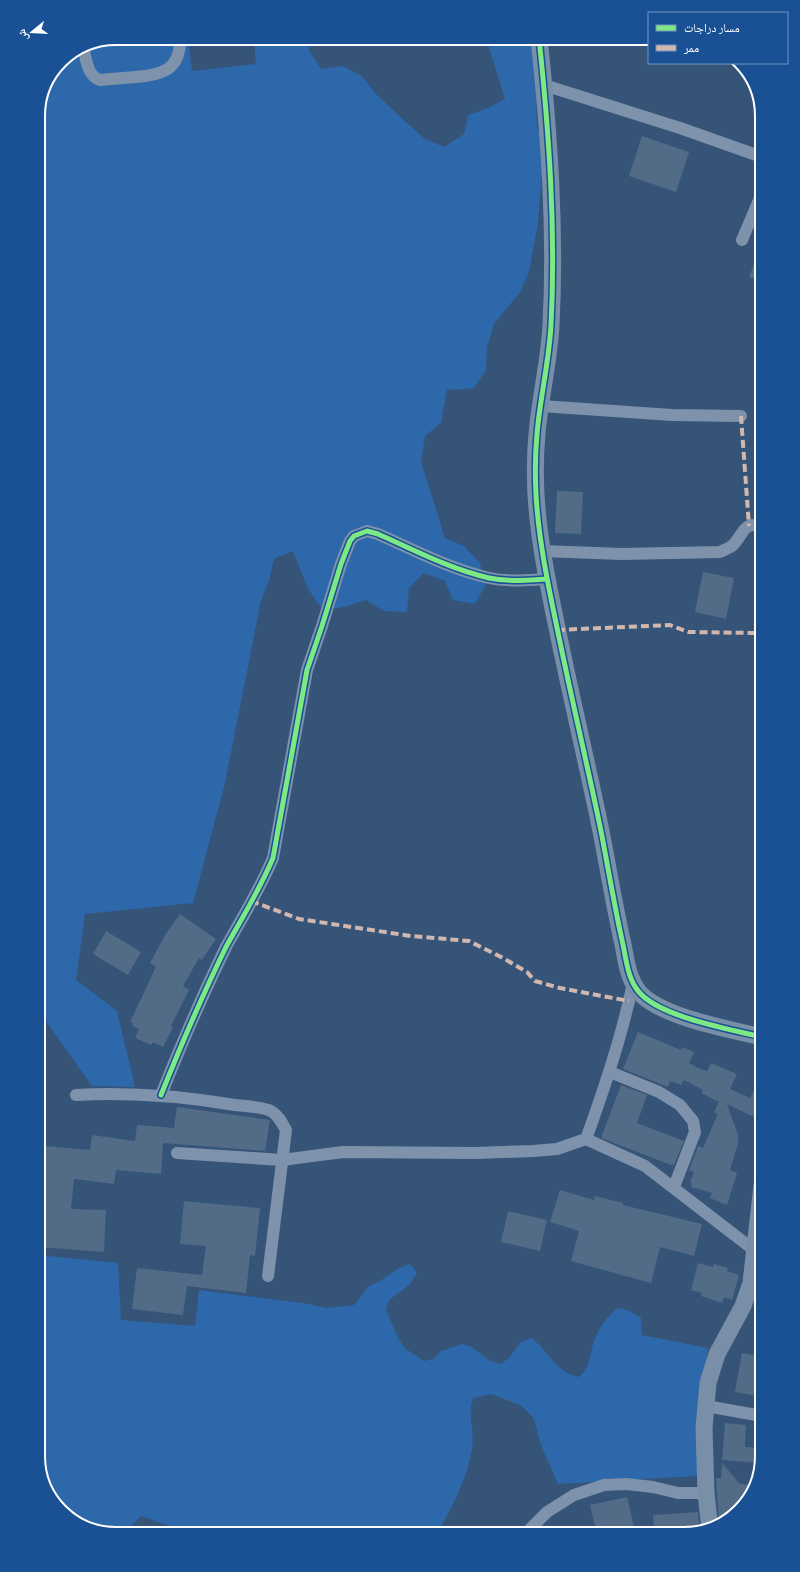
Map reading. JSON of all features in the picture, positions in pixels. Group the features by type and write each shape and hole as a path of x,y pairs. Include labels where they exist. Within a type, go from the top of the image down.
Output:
{"street":[{"path":"85,52 91,75 95,79 108,80 154,76 168,71 176,61 181,45"},
{"path":"540,45 550,148 552,269 551,326 535,456 536,497 542,552 547,579 601,831 617,917 633,983 640,993 652,1004 667,1011 755,1035"},
{"path":"544,85 680,128 755,155"},
{"path":"742,240 755,209"},
{"path":"541,406 672,415 741,416"},
{"path":"542,552 622,554 720,552 732,546 745,529 755,524"},
{"path":"161,1095 203,994 243,915 265,877 273,858 306,670 350,541 354,536 367,531 378,534 457,569 490,578 518,580 547,579"},
{"path":"586,1139 610,1072 625,1021 633,983"},
{"path":"610,1072 659,1092 680,1105 693,1121 695,1132 674,1187"},
{"path":"76,1096 111,1093 161,1095 270,1111 280,1118 286,1130 268,1276"},
{"path":"176,1153 282,1160 343,1152 476,1153 539,1151 557,1149 586,1139 645,1166 754,1250"},
{"path":"709,1522 706,1493 704,1428 708,1383 713,1363 743,1306 751,1283 755,1242"},
{"path":"706,1406 755,1415"},
{"path":"532,1527 547,1512 574,1494 604,1485 626,1484 653,1487 678,1493 706,1493"}],"shaded area":[{"path":"189,45 192,71 256,64 255,45 309,45 309,50 321,69 343,66 362,76 376,94 425,139 444,147 464,134 468,115 488,108 505,99 488,45 543,45 536,85 537,127 544,147 538,223 529,272 520,292 494,324 487,347 486,370 474,388 454,390 447,389 441,423 425,436 421,462 445,538 464,546 480,563 485,586 475,604 453,600 445,581 424,573 409,588 407,612 384,611 366,600 344,607 323,610 308,589 293,551 274,559 269,581 261,600 225,783 193,903 85,914 76,980 117,1011 135,1087 92,1086 45,1020 45,111 47,98 52,85 69,63 85,52 102,46"},
{"path":"45,1256 118,1263 121,1320 195,1326 199,1290 303,1303 327,1308 354,1305 369,1286 380,1281 399,1268 410,1264 417,1273 409,1285 389,1300 386,1310 399,1340 406,1349 424,1361 434,1359 441,1351 462,1344 472,1347 490,1361 501,1364 509,1358 521,1342 531,1338 564,1371 579,1377 588,1365 598,1331 610,1315 618,1308 627,1310 641,1318 642,1335 708,1348 702,1389 697,1476 558,1484 541,1445 534,1419 520,1405 491,1394 473,1398 471,1405 471,1417 473,1442 470,1460 463,1482 441,1527 172,1527 141,1516 131,1527 111,1527 89,1522 66,1506 50,1483 45,1461"}],"building":[{"path":"642,136 689,152 676,192 629,176"},
{"path":"755,262 755,279 749,277"},
{"path":"557,491 583,492 581,534 555,533"},
{"path":"703,572 734,578 726,619 695,612"},
{"path":"180,914 216,939 202,960 199,958 183,986 189,990 171,1026 173,1027 163,1047 153,1042 151,1045 135,1038 139,1029 132,1026 133,1023 130,1022 156,967 150,963 165,935"},
{"path":"106,931 141,952 128,975 93,954"},
{"path":"638,1032 681,1050 682,1047 694,1052 689,1063 698,1068 707,1071 711,1063 737,1074 730,1089 750,1098 755,1088 755,1118 727,1104 738,1135 738,1144 730,1170 737,1173 727,1205 710,1198 712,1193 691,1187 692,1183 690,1182 694,1172 689,1170 698,1146 703,1148 718,1114 714,1112 719,1102 701,1093 703,1090 684,1080 681,1085 670,1081 668,1087 623,1069"},
{"path":"621,1085 647,1095 637,1123 684,1141 674,1165 601,1138"},
{"path":"177,1107 270,1120 265,1151 163,1143 161,1174 116,1170 114,1184 74,1179 71,1209 106,1210 104,1252 45,1248 45,1146 90,1150 92,1135 135,1141 137,1125 174,1128"},
{"path":"560,1190 594,1200 595,1196 623,1203 623,1205 702,1224 694,1256 660,1247 651,1283 571,1261 579,1231 550,1222"},
{"path":"184,1201 260,1208 255,1256 250,1255 246,1293 187,1286 183,1315 132,1309 137,1268 202,1275 206,1246 180,1244"},
{"path":"508,1211 547,1220 540,1251 501,1242"},
{"path":"698,1263 713,1267 714,1264 728,1268 727,1271 739,1275 732,1300 724,1297 722,1303 701,1296 702,1293 691,1290"},
{"path":"742,1353 755,1356 755,1396 735,1392"},
{"path":"725,1423 746,1425 745,1447 755,1448 754,1463 722,1460"},
{"path":"722,1463 739,1483 749,1485 737,1503 719,1518 716,1478 721,1478"},
{"path":"627,1497 634,1527 595,1527 590,1505"},
{"path":"698,1512 699,1526 654,1527 653,1515"}],"marked path":[{"path":"741,416 749,526"},
{"path":"557,630 670,625 688,632 755,633"},
{"path":"251,901 299,919 411,936 469,941 527,972 535,981 560,988 629,1001"}],"cycle path":[{"path":"540,45 549,145 553,253 550,339 538,420 536,450 535,480 537,514 549,588 601,831 616,913 632,980 639,992 649,1001 678,1015 696,1021 755,1035"},
{"path":"161,1095 217,965 257,892 273,858 307,670 341,564 350,541 354,536 367,531 378,534 460,570 489,578 503,580 547,579"}]}
